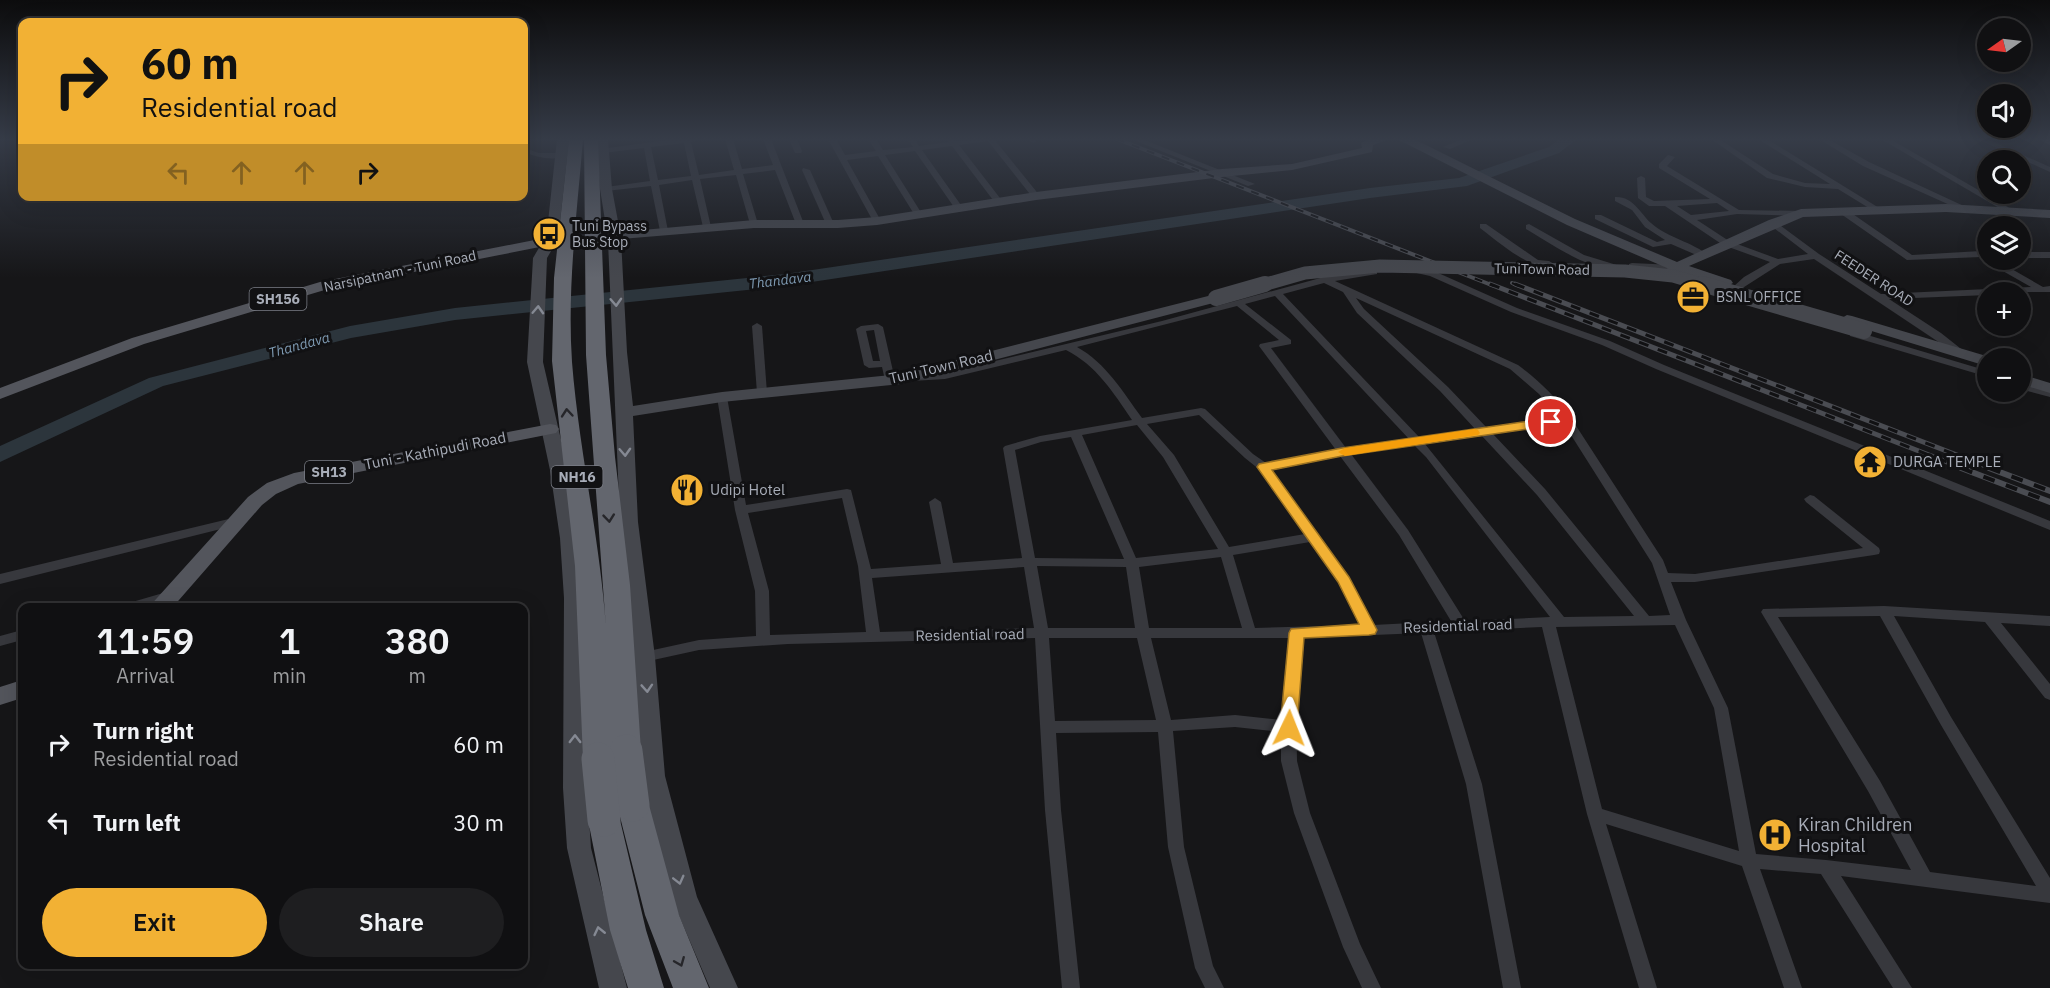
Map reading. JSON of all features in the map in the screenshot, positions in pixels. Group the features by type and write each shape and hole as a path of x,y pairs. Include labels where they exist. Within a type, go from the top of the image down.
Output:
{"highway":[{"name":"NH16","path":"567,185 557,239 564,259 548,361 568,427 582,508 590,596 594,721 612,755"},
{"name":"NH16","path":"592,185 594,248 607,354 603,457 616,585 612,755 628,930 646,988"},
{"name":"NH16","path":"619,813 691,988"}],"main road":[{"name":"Narsipatnam - Tuni Road","path":"0,394 138,341 325,285 557,239"},
{"name":"Tuni - Kathipudi Road","path":"165,602 265,491 294,479 550,429"},
{"path":"0,696 18,690"}],"street":[{"path":"561,185 557,239 540,258 548,361 550,429 569,538 574,598 575,788 579,848 613,988"},
{"path":"606,185 614,236 607,354 625,412 629,522 644,657 652,767 684,897 724,988"},
{"path":"606,189 633,185"},
{"path":"655,185 664,231"},
{"path":"698,185 707,227"},
{"path":"742,185 754,224"},
{"path":"785,185 800,224"},
{"path":"813,185 830,224"},
{"path":"857,185 877,221"},
{"path":"900,185 918,214"},
{"path":"943,185 959,208"},
{"path":"986,185 999,202"},
{"path":"1027,185 1036,196"},
{"path":"594,248 614,236 754,224 830,224 877,221 1036,196 1124,185"},
{"path":"1496,185 1591,233 1674,268 1977,359"},
{"path":"1641,185 1642,198 1652,204 1717,201"},
{"path":"1692,185 1737,212"},
{"path":"1807,185 1841,187"},
{"path":"1838,185 1880,211"},
{"path":"1913,185 1964,208"},
{"path":"1965,185 2009,210"},
{"path":"1618,199 1635,208 1656,232 1704,255"},
{"path":"1670,204 1726,243 1776,262"},
{"path":"1689,218 1737,212 1801,213 1964,208 2050,214"},
{"path":"1844,212 1910,258 1977,256"},
{"path":"1483,226 1536,263 1674,268 1726,243 1801,213"},
{"path":"1598,217 1656,245 1672,241"},
{"name":"FEEDER ROAD","path":"1773,223 1816,256 1937,335 1961,354"},
{"path":"1529,227 1585,259 1604,265"},
{"path":"2031,255 2050,255"},
{"path":"1738,287 1752,274 1763,271 1776,262 1816,256"},
{"name":"TuniTown Road","path":"1216,298 1305,273 1361,268 1625,271 1673,276 1977,366"},
{"path":"886,363 896,379 945,376 1324,280 1383,271 1413,270 1433,274 1514,310 1606,343 2050,526"},
{"path":"2010,270 2047,291"},
{"path":"1324,280 1514,367 1533,381 1552,400 1567,420 1658,563 1679,620 1721,708 1749,861 1793,988"},
{"path":"1346,290 1360,311 1444,389 1541,492 1646,621"},
{"path":"1879,297 2047,291"},
{"path":"1276,292 1418,442 1554,622 1595,814 1648,988"},
{"name":"Tuni Town Road","path":"625,412 722,397 896,379 1216,298"},
{"path":"1237,302 1287,342 1264,346 1404,533 1461,626"},
{"path":"1754,304 1977,372"},
{"path":"757,326 762,393"},
{"path":"1067,346 1086,356 1109,379 1138,420 1168,455 1226,552 1250,633"},
{"path":"2031,376 2050,381"},
{"path":"2031,382 2050,388"},
{"path":"2031,388 2050,394"},
{"path":"722,397 741,510 762,591 763,640"},
{"path":"1071,988 1053,810 1042,633 1009,448 1075,432 1201,411 1264,467 1344,580 1369,630"},
{"path":"1264,467 1342,452 1567,420"},
{"path":"1075,432 1132,563 1143,633 1165,726 1176,848 1204,968 1215,988"},
{"path":"741,510 847,493 865,574 874,637"},
{"path":"1664,577 1695,578 1874,551 1810,499"},
{"path":"935,502 948,568"},
{"path":"0,579 237,521"},
{"path":"865,574 1029,562 1132,563 1226,552 1313,537"},
{"path":"1884,611 1946,721 2050,894"},
{"path":"1925,879 1874,786 1768,612 1884,611 2050,621"},
{"path":"1989,617 2050,694"},
{"name":"Residential road","path":"644,657 699,645 763,640 1042,633 1297,633 1554,622 1679,620"},
{"path":"1426,627 1474,784 1512,988"},
{"path":"1297,633 1288,761 1302,813 1352,948 1371,988"},
{"path":"0,641 18,636"},
{"path":"1049,727 1165,726 1235,721 1289,728"},
{"path":"575,788 652,767"},
{"path":"1595,814 1749,861 1826,867 2050,894"},
{"path":"1826,867 1903,988"}],"waterway":[{"name":"Thandava","path":"0,455 156,382 350,332 455,314 785,280 1370,193 1442,185"}],"railway":[{"path":"1235,185 1494,286"},
{"path":"1512,283 1519,286"},
{"path":"1490,284 1965,469"},
{"path":"1515,284 1993,469"},
{"path":"1961,468 2050,502"},
{"path":"1989,468 2050,491"}],"slow traffic":[{"path":"1345,452 1474,433"}],"place":[{"name":"Tuni Bypass Bus Stop","path":"549,234"},
{"name":"BSNL OFFICE","path":"1693,297"},
{"name":"DURGA TEMPLE","path":"1870,462"},
{"name":"Udipi Hotel","path":"687,490"},
{"name":"Kiran Children Hospital","path":"1775,835"}],"route":[{"path":"1289,728 1289,706 1297,633 1369,630 1344,580 1264,467 1342,452 1551,422"}]}
